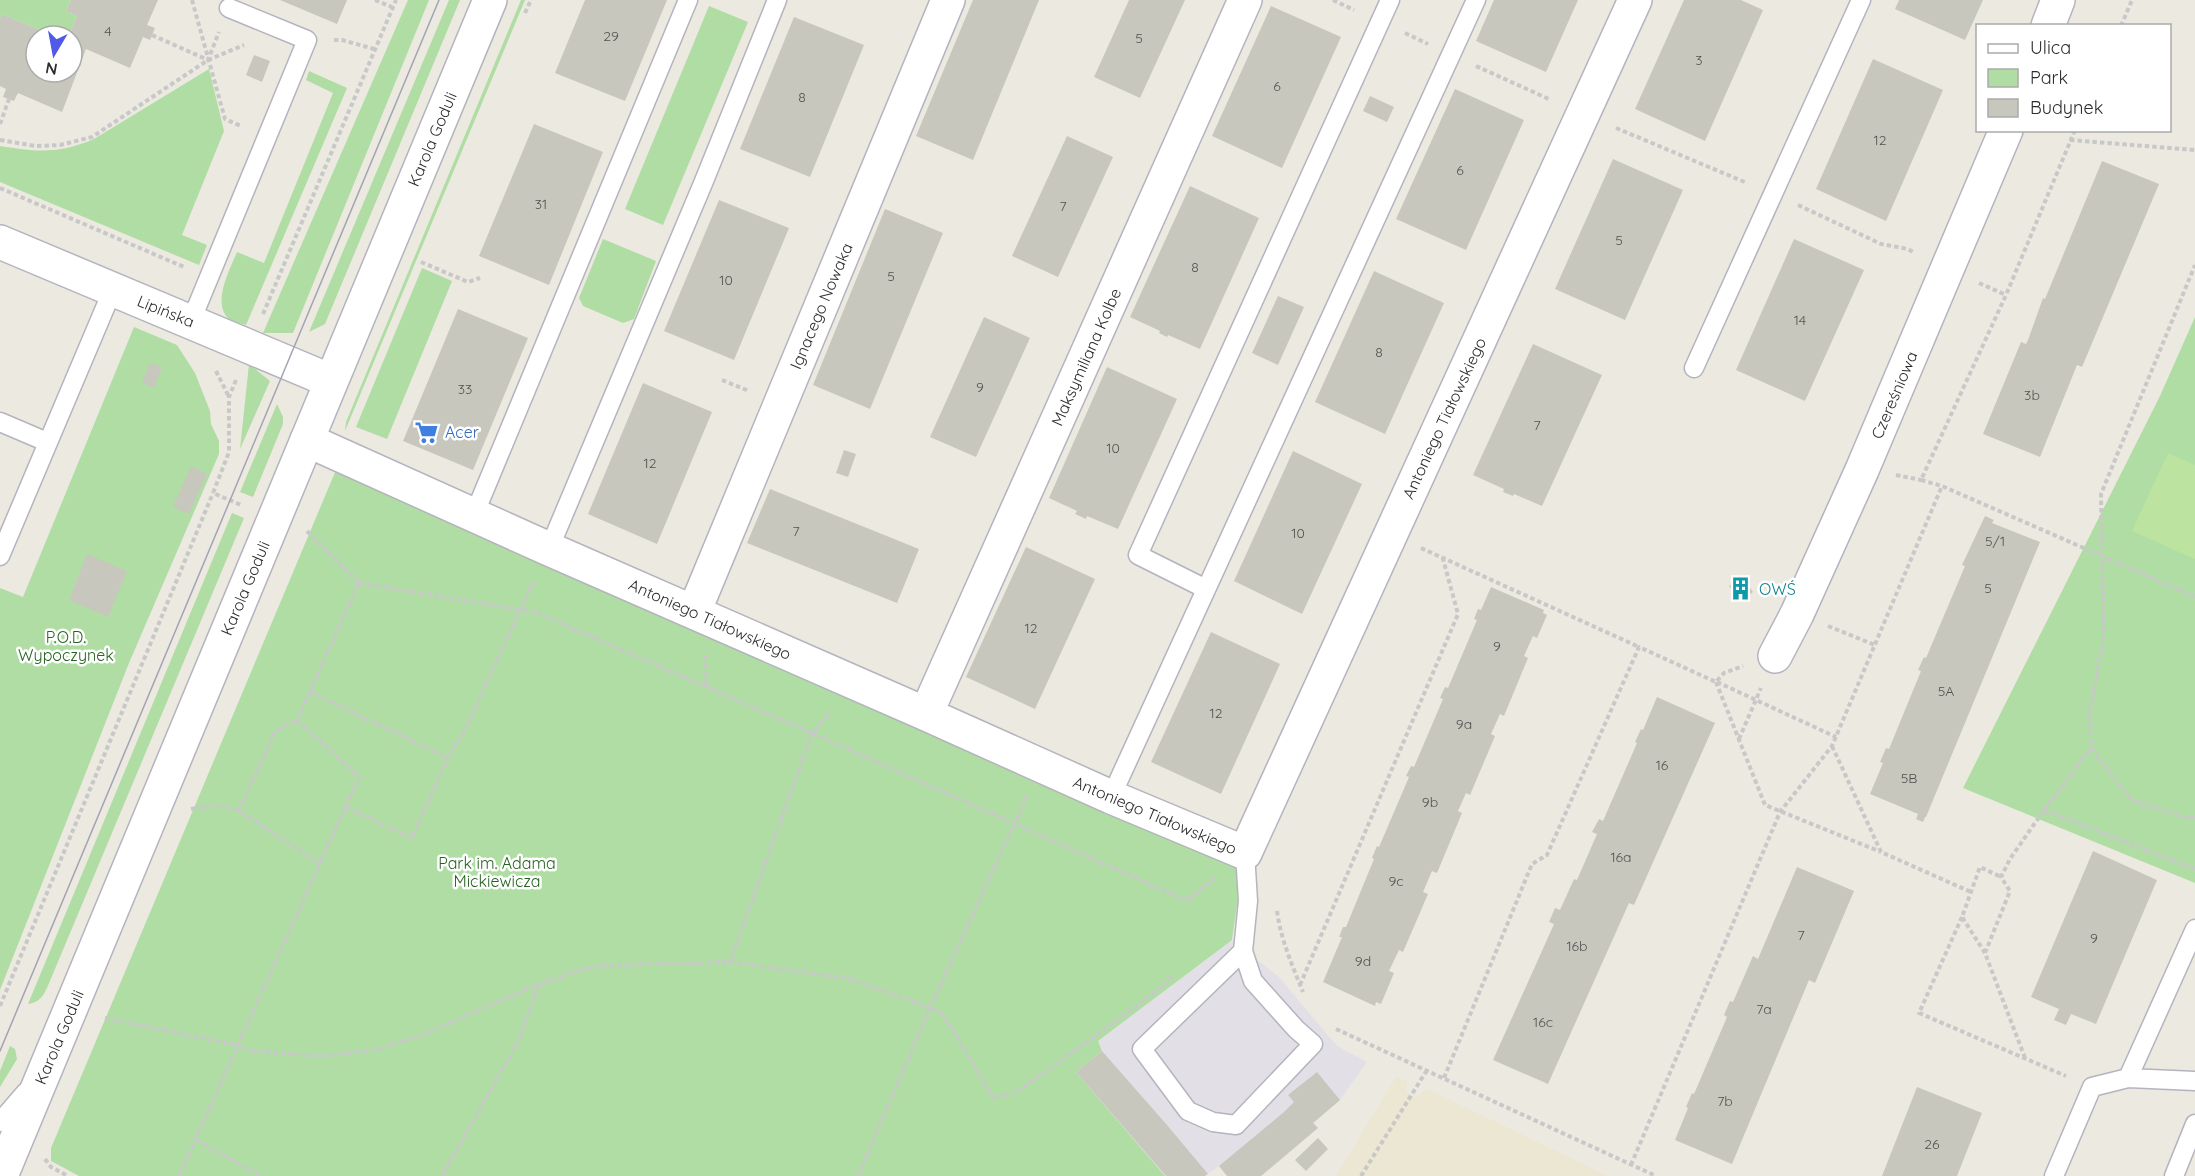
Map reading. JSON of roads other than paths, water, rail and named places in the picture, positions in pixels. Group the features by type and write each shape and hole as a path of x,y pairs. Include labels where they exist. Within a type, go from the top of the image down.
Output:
{"street":[{"name":"Karola Goduli","path":"1,1176 490,0"},
{"name":"Ignacego Nowaka","path":"694,612 948,0"},
{"name":"Maksymiliana Kolbe","path":"926,714 1245,0"},
{"name":"Antoniego Tiałowskiego","path":"307,440 1111,797 1245,853 1635,0"},
{"path":"2049,24 2058,0"},
{"name":"Czereśniowa","path":"1775,656 1797,614 1862,470 2005,132"},
{"name":"Lipińska","path":"0,242 331,381"}],"lane":[{"path":"474,515 688,0"},
{"path":"549,549 704,181 777,0"},
{"path":"1206,589 1138,555 1390,0"},
{"path":"1111,797 1476,0"},
{"path":"1694,368 1861,0"},
{"path":"191,321 307,40 229,8"},
{"path":"0,556 113,289"},
{"path":"0,422 47,442"},
{"path":"1243,951 1142,1049 1188,1111 1213,1122 1236,1125 1313,1044 1253,981 1243,951 1248,901 1245,853"},
{"path":"2128,1078 2195,929"},
{"path":"0,1122 45,1071"},
{"path":"2054,1176 2092,1087 2128,1078 2195,1081"},
{"path":"2174,1176 2195,1124"}],"tram line":[{"path":"0,1051 439,0"}],"place":[{"name":"Acer","path":"427,432"},
{"name":"OWŚ","path":"1741,589"}],"park label":[{"name":"P.O.D. Wypoczynek","path":"66,646"},
{"name":"Park im. Adama Mickiewicza","path":"497,872"}]}
